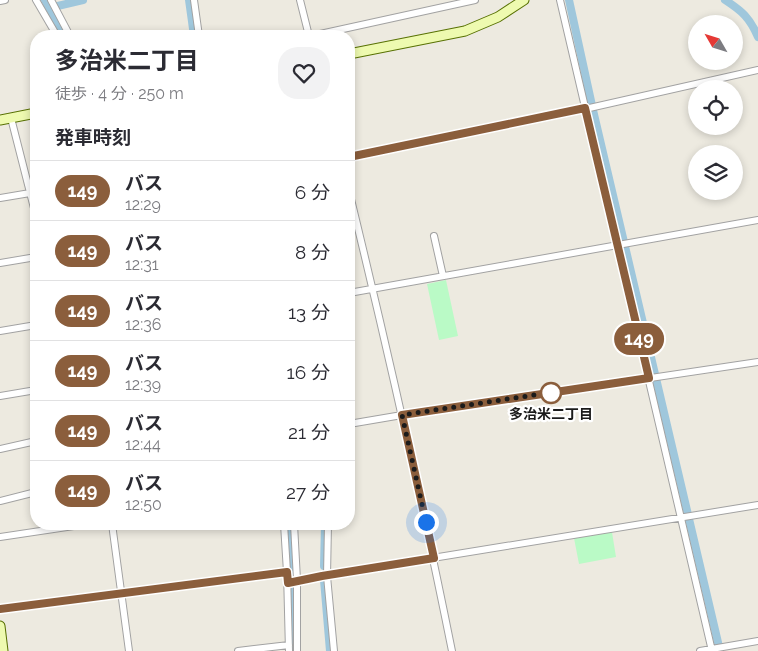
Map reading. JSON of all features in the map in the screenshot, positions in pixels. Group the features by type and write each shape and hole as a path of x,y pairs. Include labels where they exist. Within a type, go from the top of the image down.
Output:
{"street":[{"path":"0,1 5,0"},
{"path":"36,0 54,30"},
{"path":"194,0 198,30"},
{"path":"300,0 308,30"},
{"path":"338,30 475,0"},
{"path":"355,53 465,31 498,17 524,0"},
{"path":"560,0 589,108 686,516 715,649"},
{"path":"54,1 57,13 67,30"},
{"path":"355,156 589,108 758,70"},
{"path":"0,120 30,114"},
{"path":"11,118 30,183"},
{"path":"0,198 30,193"},
{"path":"355,216 434,558 452,651"},
{"path":"355,292 758,220"},
{"path":"434,236 443,276"},
{"path":"0,263 30,258"},
{"path":"0,331 30,326"},
{"path":"355,423 758,362"},
{"path":"0,396 30,391"},
{"path":"0,449 30,442"},
{"path":"0,501 30,494"},
{"path":"292,582 758,505"},
{"path":"0,537 47,530"},
{"path":"113,530 129,651"},
{"path":"284,530 287,572 292,582 297,651"},
{"path":"238,651 289,648 294,530"},
{"path":"328,530 327,576 334,651"},
{"path":"0,609 287,572"},
{"path":"0,626 3,651"},
{"path":"700,651 758,641"}],"green space":[{"path":"446,280 458,336 439,340 427,284"},
{"path":"611,526 616,557 579,564 573,533"}],"waterway":[{"path":"45,0 62,30"},
{"path":"49,8 83,0"},
{"path":"189,0 193,30"},
{"path":"569,0 720,651"},
{"path":"725,0 745,16 758,37"},
{"path":"290,530 293,651"},
{"path":"324,566 325,530"},
{"path":"324,580 330,651"}],"bus line":[{"name":"149","path":"0,609 287,572 288,583 434,558 402,415 649,378 585,108 355,156"}],"place":[{"name":"多治米二丁目","path":"551,393"}],"route":[{"path":"426,522 402,415 554,392 551,393"}]}
